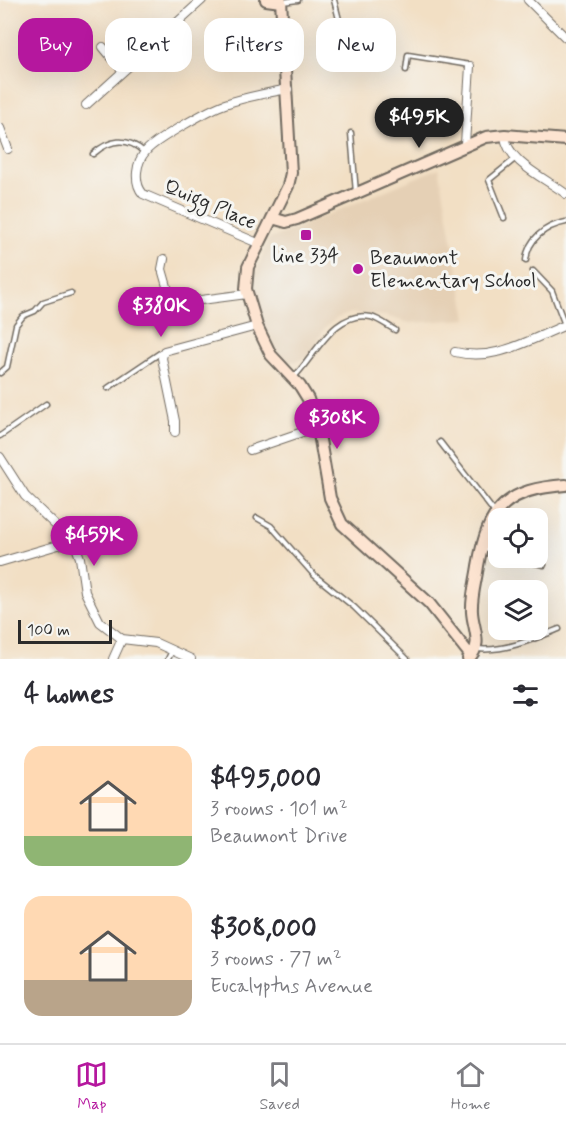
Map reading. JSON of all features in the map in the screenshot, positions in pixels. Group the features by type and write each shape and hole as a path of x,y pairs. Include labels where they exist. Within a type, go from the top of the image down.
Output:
{"main road":[{"path":"266,0 281,1 288,89 291,173 288,186 248,267 247,294 257,326 266,348 308,399 317,427 330,498 342,524 429,603 472,656"},
{"path":"272,218 286,222 297,219 465,144 486,137 505,135 566,140"},
{"path":"504,508 525,491 566,485"},
{"path":"472,656 472,609 481,546 488,527"}],"street":[{"path":"181,18 202,0"},
{"path":"528,0 566,38"},
{"path":"465,144 470,66"},
{"path":"86,105 120,72"},
{"path":"145,152 226,103 288,89"},
{"path":"0,128 8,149"},
{"path":"505,135 508,148 517,157 566,194"},
{"name":"Quigg Place","path":"145,152 137,173 139,190 147,196 260,244"},
{"path":"164,260 162,269 172,304"},
{"path":"138,317 172,304 247,294"},
{"path":"455,352 473,357 492,355 566,325"},
{"path":"175,432 175,420 162,358 164,351 257,326"},
{"path":"250,450 317,427"},
{"path":"0,457 25,496 72,541 80,558 85,592 93,613 107,630 122,639 156,644 191,659"},
{"path":"0,562 72,541"},
{"path":"113,659 122,639"}],"lane":[{"path":"281,1 298,0"},
{"path":"334,0 339,18"},
{"path":"406,70 408,55 470,66"},
{"path":"351,133 356,194"},
{"path":"93,154 107,144 119,141 134,144 145,152"},
{"path":"504,218 489,180 517,157"},
{"path":"526,260 527,248 534,239 548,228 566,222"},
{"path":"533,271 552,291 566,325"},
{"path":"0,373 7,367 15,325 23,316 35,311 43,302 71,292"},
{"path":"293,378 332,329 350,318 373,317 395,330"},
{"path":"108,388 164,351"},
{"path":"0,436 46,404"},
{"path":"440,442 491,508"},
{"path":"257,518 271,526 314,575 354,607 407,659"},
{"path":"481,546 488,548"},
{"path":"472,656 532,640 559,629"},
{"path":"168,659 172,650"}],"shaded area":[{"name":"Beaumont Elementary School","path":"439,168 467,319 410,323 386,316 351,313 337,318 325,327 310,357 285,364 270,343 255,305 253,282 268,240"}],"place":[{"name":"line 334","path":"306,235"},
{"name":"Beaumont Elementary School","path":"358,269"}]}
